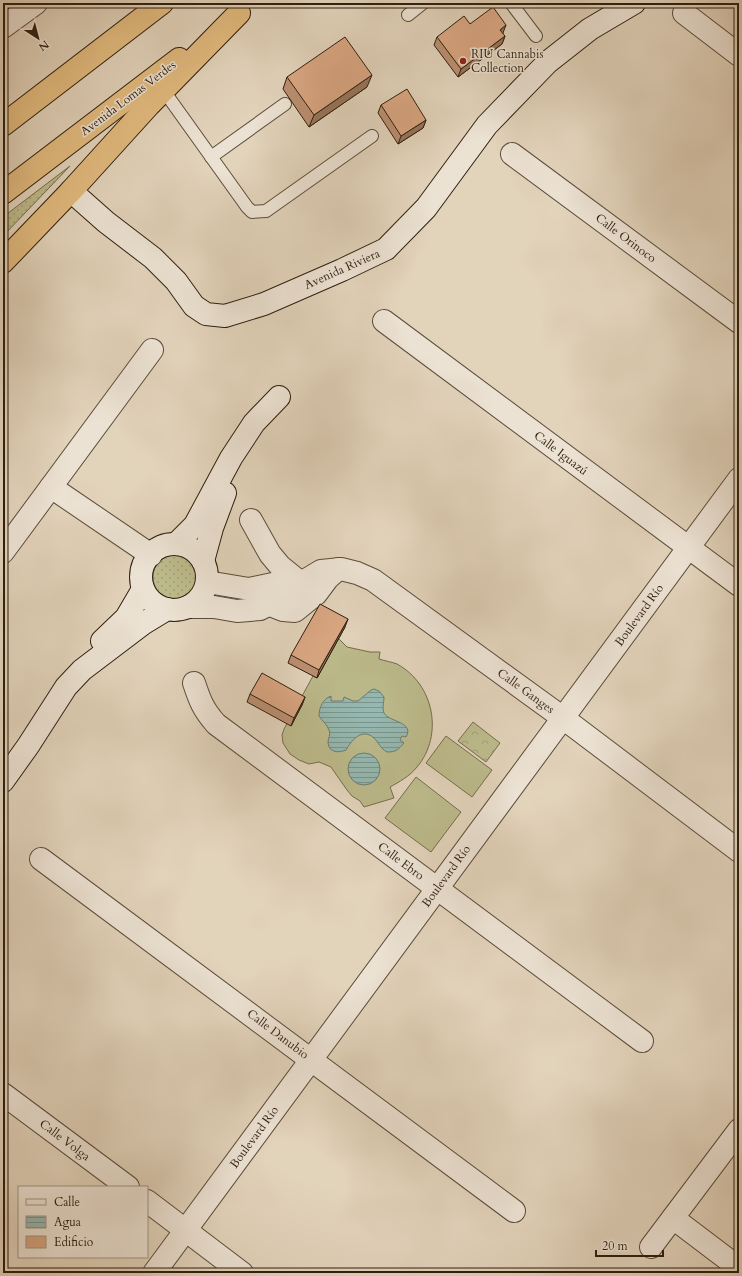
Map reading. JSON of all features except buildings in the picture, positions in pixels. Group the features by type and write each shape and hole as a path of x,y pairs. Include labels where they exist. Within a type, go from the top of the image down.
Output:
{"highway":[{"path":"3,125 162,3"},
{"path":"3,262 164,91 246,8"},
{"name":"Avenida Lomas Verdes","path":"3,193 246,8"}],"street":[{"path":"3,27 36,3"},
{"name":"Avenida Riviera","path":"71,191 106,222 153,258 176,281 194,306 206,314 225,316 264,304 386,249 426,208 487,125 548,62 590,29 634,3"},
{"path":"684,13 739,55"},
{"name":"Calle Orinoco","path":"512,154 739,322"},
{"name":"Calle Iguazú","path":"384,321 739,585"},
{"path":"3,552 152,350"},
{"path":"176,544 195,525 231,458 254,423 279,397"},
{"path":"231,458 229,479 212,528 205,571 204,592 197,601 188,607 178,610 167,609 157,605 149,598 143,589 141,578 143,568 148,558 156,550 176,544 187,547 196,552 205,571 249,589 282,582 301,583"},
{"name":"Boulevard Río","path":"154,1273 739,479"},
{"path":"51,487 151,555"},
{"path":"251,520 270,554 280,566 301,583"},
{"path":"268,604 283,610 295,611 316,594 328,578 338,569"},
{"name":"Calle Ganges","path":"188,607 214,607 236,611 260,609 283,597 301,583 321,571 338,569 357,573 372,580 563,718 739,851"},
{"path":"82,670 94,648 126,618 143,589"},
{"path":"3,782 66,687 82,670 144,623 167,609"},
{"name":"Calle Ebro","path":"194,683 200,703 216,724 438,888 642,1042"},
{"name":"Calle Danubio","path":"41,859 514,1211"},
{"name":"Calle Volga","path":"3,1094 127,1186"},
{"path":"651,1247 739,1130"},
{"path":"148,1202 242,1273"},
{"path":"673,1218 739,1268"}],"lane":[{"path":"408,15 423,3"},
{"path":"511,3 536,36"},
{"path":"164,91 252,212 266,211 372,136"},
{"path":"211,157 285,104"}],"green space":[{"path":"70,166 3,236 3,217"},
{"path":"175,555 187,559 193,565 197,577 193,589 187,595 175,599 163,595 157,589 153,577 157,565 163,559"},
{"path":"338,638 347,647 370,652 380,652 379,659 397,664 410,673 420,684 427,697 431,711 432,726 430,740 425,754 417,767 408,776 390,787 394,798 364,807 360,801 352,796 347,790 331,767 319,762 309,764 299,760 290,754 283,743 282,735 284,729 313,676 317,678"},
{"path":"473,722 500,743 486,762 458,741"},
{"path":"446,736 492,770 472,797 426,763"},
{"path":"416,777 461,812 431,852 385,818"}],"water":[{"path":"374,689 379,691 384,697 384,713 407,728 408,732 406,737 402,736 400,740 404,743 397,750 387,752 374,738 365,734 357,736 346,750 337,752 330,749 328,743 330,733 329,730 319,716 322,704 331,696 331,701 343,701 344,697 353,701 358,701"},
{"path":"361,753 367,753 377,760 380,769 379,775 373,782 367,785 361,785 351,778 348,772 348,766 355,756"}],"place":[{"name":"RIU Cannabis Collection","path":"463,61"}]}
